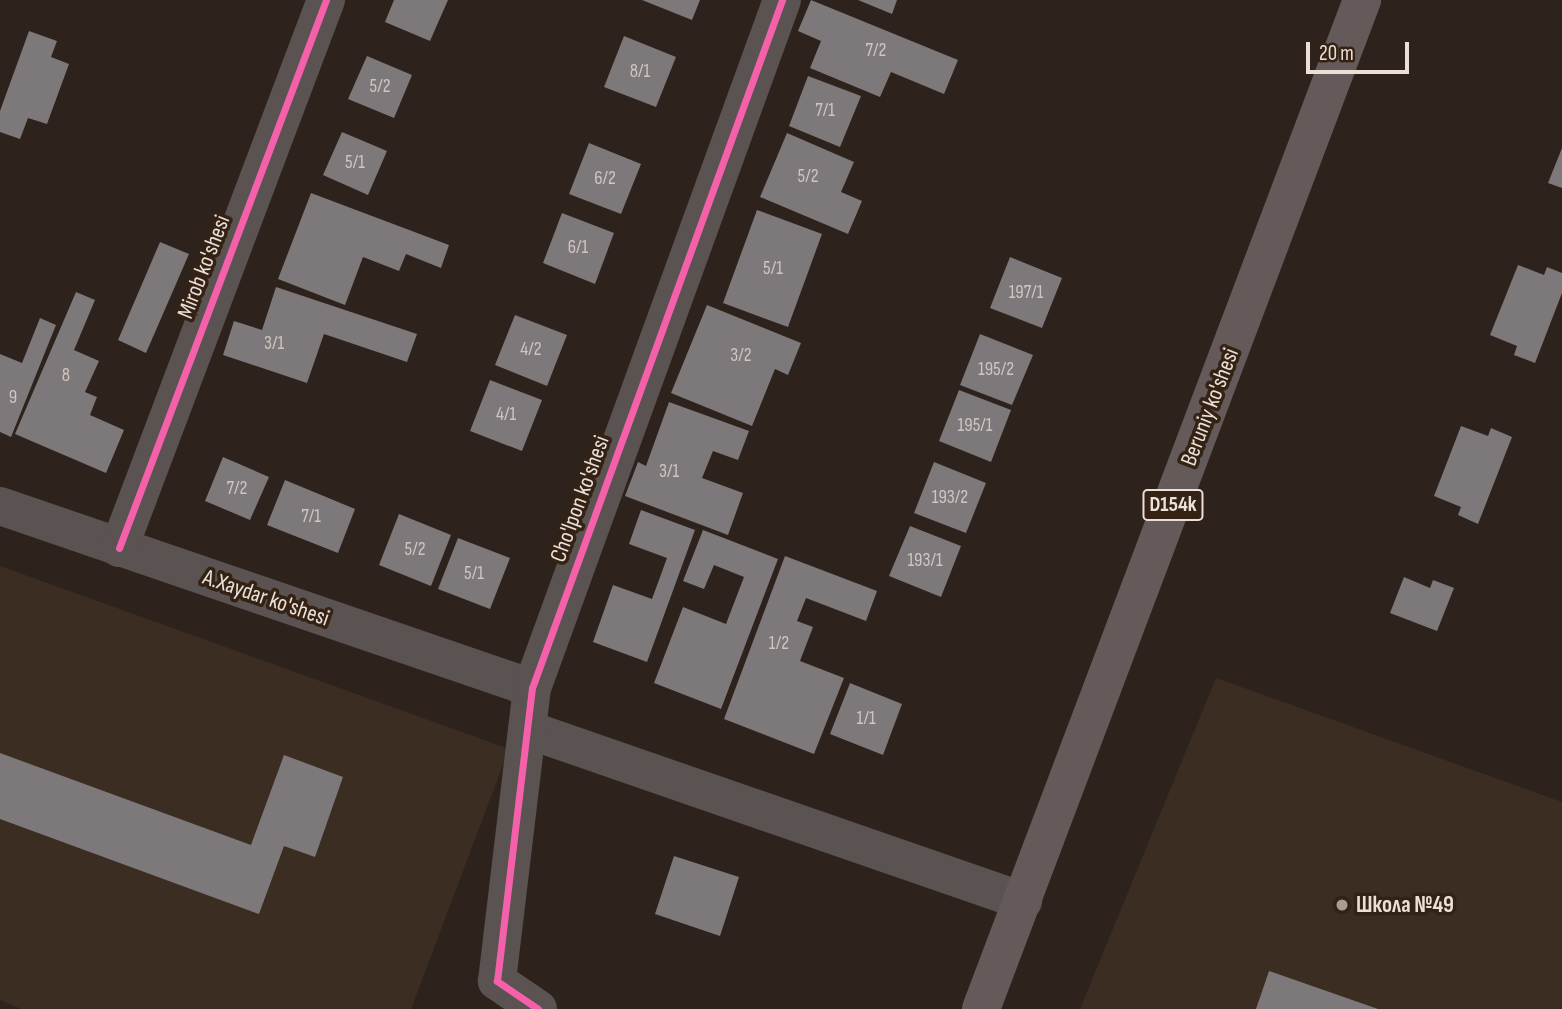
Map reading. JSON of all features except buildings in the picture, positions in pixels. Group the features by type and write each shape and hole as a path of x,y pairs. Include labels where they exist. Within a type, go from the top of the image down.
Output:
{"main road":[{"name":"Beruniy ko'shesi","path":"981,1009 1362,0"}],"street":[{"name":"Mirob ko'shesi","path":"119,548 326,0"},
{"name":"Cho'lpon ko'shesi","path":"538,1009 497,981 532,688 782,0"},
{"name":"A.Xaydar ko'shesi","path":"0,506 532,688"},
{"path":"529,730 1023,901"}],"shaded area":[{"path":"0,566 509,749 411,1009 21,1009 0,1000"},
{"name":"Школа №49","path":"1216,678 1562,802 1562,1009 1080,1009"}],"cycle path":[{"path":"119,548 326,0"},
{"path":"538,1009 497,981 532,688 782,0"}],"place":[{"name":"Школа №49","path":"1342,905"}]}
